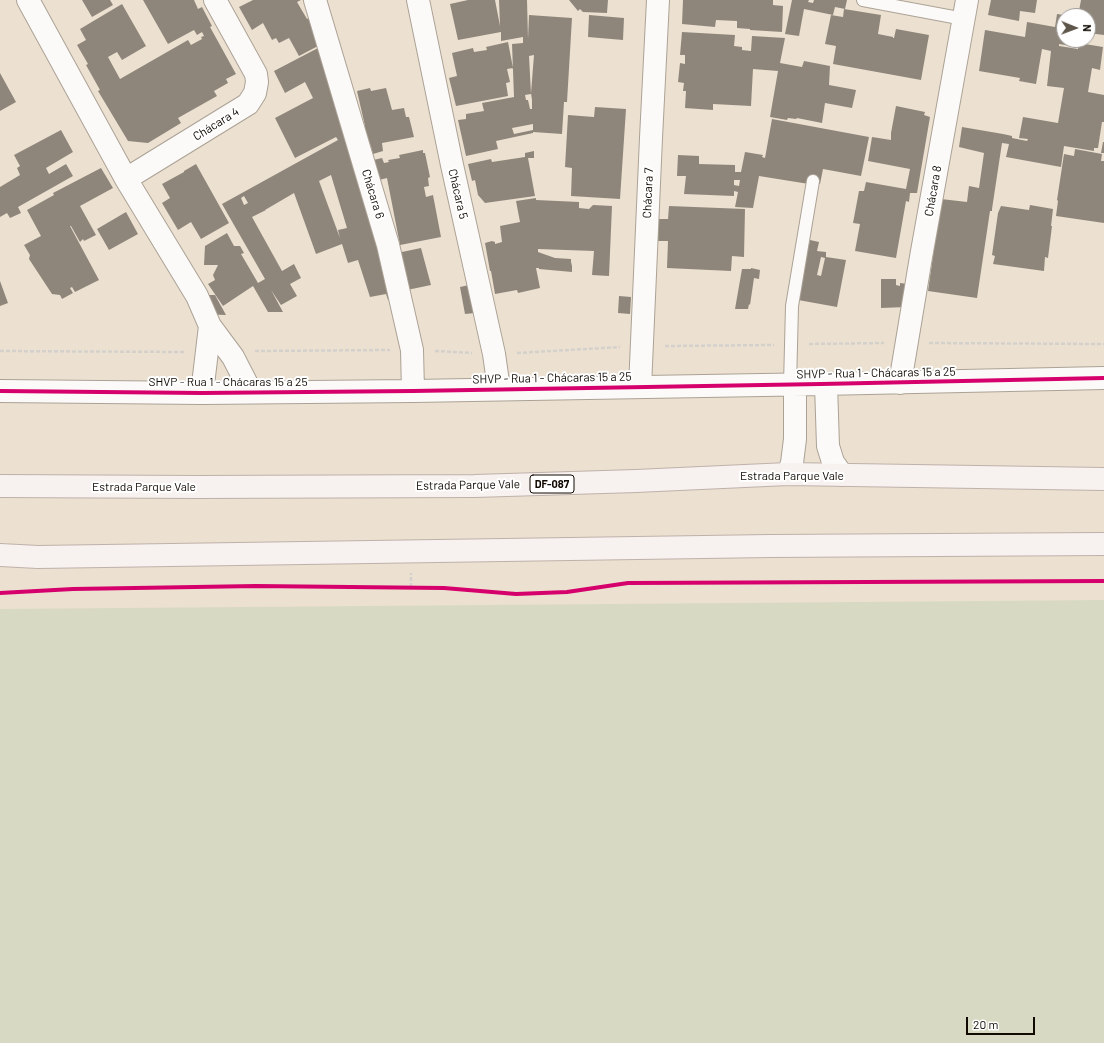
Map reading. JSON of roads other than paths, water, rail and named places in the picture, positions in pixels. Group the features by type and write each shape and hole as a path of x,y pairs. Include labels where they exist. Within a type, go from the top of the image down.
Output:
{"main road":[{"name":"Estrada Parque Vale","path":"0,486 475,486 636,482 788,474 1104,479"},
{"path":"0,555 38,557 762,546 1104,544"},
{"path":"0,563 38,557"}],"street":[{"path":"28,0 126,179 196,296 210,326 218,352 202,393"},
{"name":"Chácara 4","path":"126,179 248,104 255,93 257,82 256,74 215,0"},
{"name":"Chácara 6","path":"315,0 388,245 412,350 413,391"},
{"name":"Chácara 5","path":"418,0 452,166 494,354 499,389"},
{"name":"Chácara 7","path":"640,387 650,138 658,0"},
{"name":"Chácara 8","path":"900,383 965,10"},
{"path":"218,352 233,357 251,392"},
{"name":"SHVP - Rua 1 - Chácaras 15 a 25","path":"0,391 202,393 413,391 1104,378"},
{"path":"826,384 828,446 833,462 842,475"},
{"path":"788,474 793,458 796,439 793,385"}],"lane":[{"path":"863,0 965,10"},
{"path":"793,385 792,306 813,181"}]}
